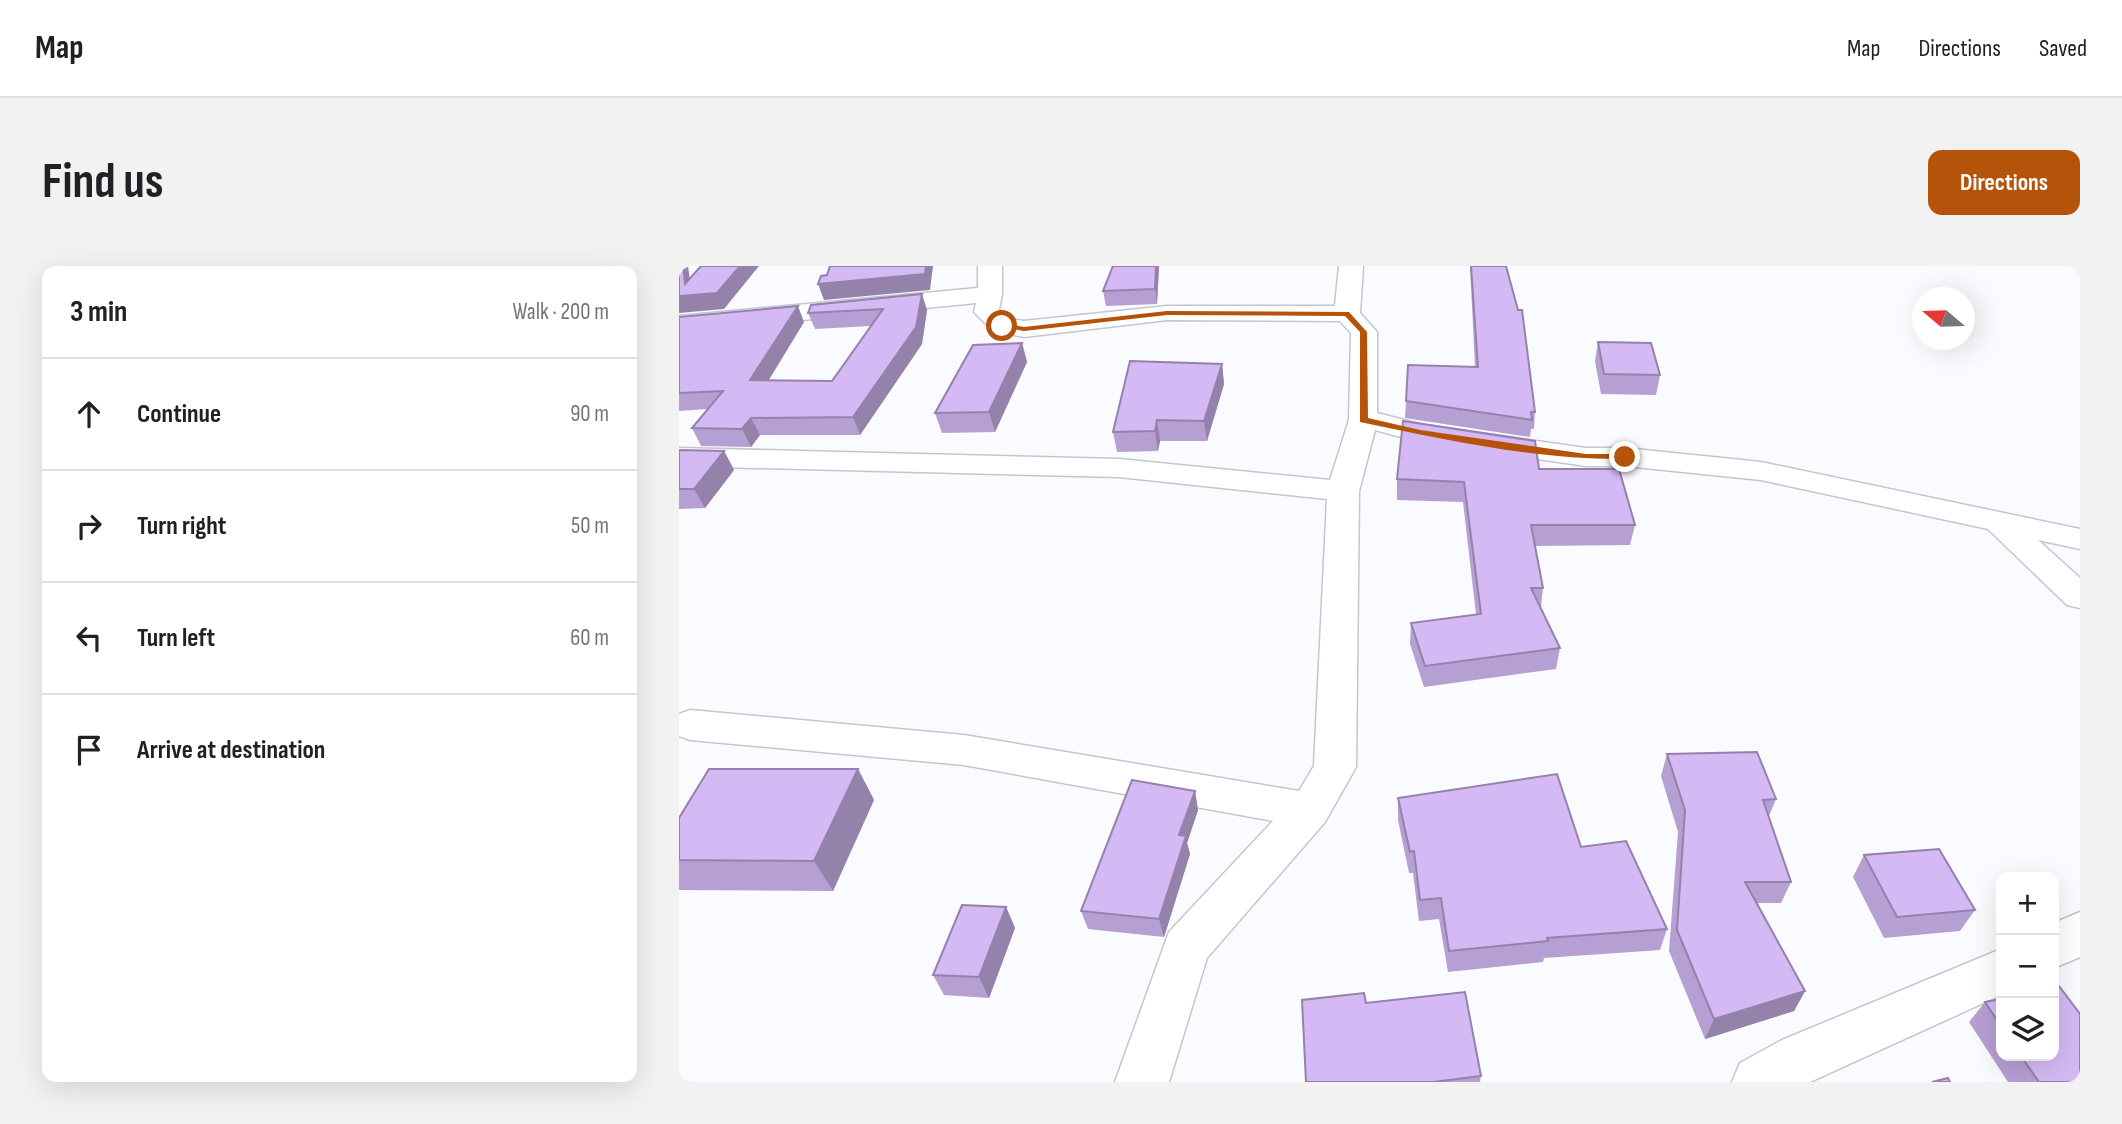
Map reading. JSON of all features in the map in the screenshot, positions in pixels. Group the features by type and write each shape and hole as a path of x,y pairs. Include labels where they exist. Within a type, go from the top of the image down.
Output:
{"street":[{"path":"989,266 990,294 986,312 1002,326 1024,329 1167,313 1347,314 1364,332 1363,420 1343,491 1335,767 1310,810 1186,947 1142,1082"},
{"path":"1347,314 1351,266"},
{"path":"679,324 990,294"},
{"path":"1363,420 1396,425 1419,433 1586,457 1625,457 1761,471 2080,539"},
{"path":"679,457 1119,468 1343,491"},
{"path":"1999,522 2080,597"},
{"path":"690,725 964,750 1310,810"},
{"path":"2059,944 2080,933"},
{"path":"1759,1082 1801,1058 1996,973"}],"building":[{"path":"679,266 683,266 685,284 701,266 740,266 717,293 679,296"},
{"path":"830,266 926,266 925,274 818,284 821,276 827,275"},
{"path":"1113,266 1156,266 1155,289 1103,291"},
{"path":"1471,266 1506,266 1518,310 1522,310 1535,412 1531,412 1532,420 1406,401 1408,365 1478,367"},
{"path":"922,294 916,327 853,417 751,418 742,429 692,428 723,391 679,393 679,317 798,306 750,380 832,381 883,309 808,313 811,305"},
{"path":"1598,342 1651,343 1660,375 1604,374"},
{"path":"1022,343 989,412 935,413 973,345"},
{"path":"1130,361 1222,364 1204,421 1157,420 1155,431 1113,432"},
{"path":"1403,421 1535,441 1539,469 1619,469 1635,525 1531,525 1543,588 1531,588 1560,648 1425,666 1411,623 1481,614 1464,482 1397,479"},
{"path":"679,450 724,451 694,489 679,489"},
{"path":"1757,752 1776,799 1763,800 1791,882 1745,882 1805,991 1714,1019 1677,930 1685,810 1667,754"},
{"path":"709,769 858,769 814,861 679,860 679,818"},
{"path":"1557,774 1581,847 1626,841 1667,929 1547,938 1548,941 1449,951 1441,898 1420,900 1414,851 1410,852 1398,798"},
{"path":"1132,780 1195,791 1179,835 1186,836 1159,919 1081,911"},
{"path":"1939,849 1975,910 1897,917 1864,855"},
{"path":"962,905 1006,907 979,977 933,975"},
{"path":"2059,986 2080,1014 2080,1082 2039,1082 2024,1061 2059,1061"},
{"path":"1465,992 1481,1076 1433,1082 1306,1082 1302,1000 1364,993 1366,1003"},
{"path":"1996,1000 1996,1018 1985,1002"},
{"path":"1948,1078 1950,1082 1932,1082"}],"route":[{"path":"1002,326 1024,329 1167,313 1347,314 1364,332 1363,420 1396,425 1419,433 1586,457 1625,457"}]}
